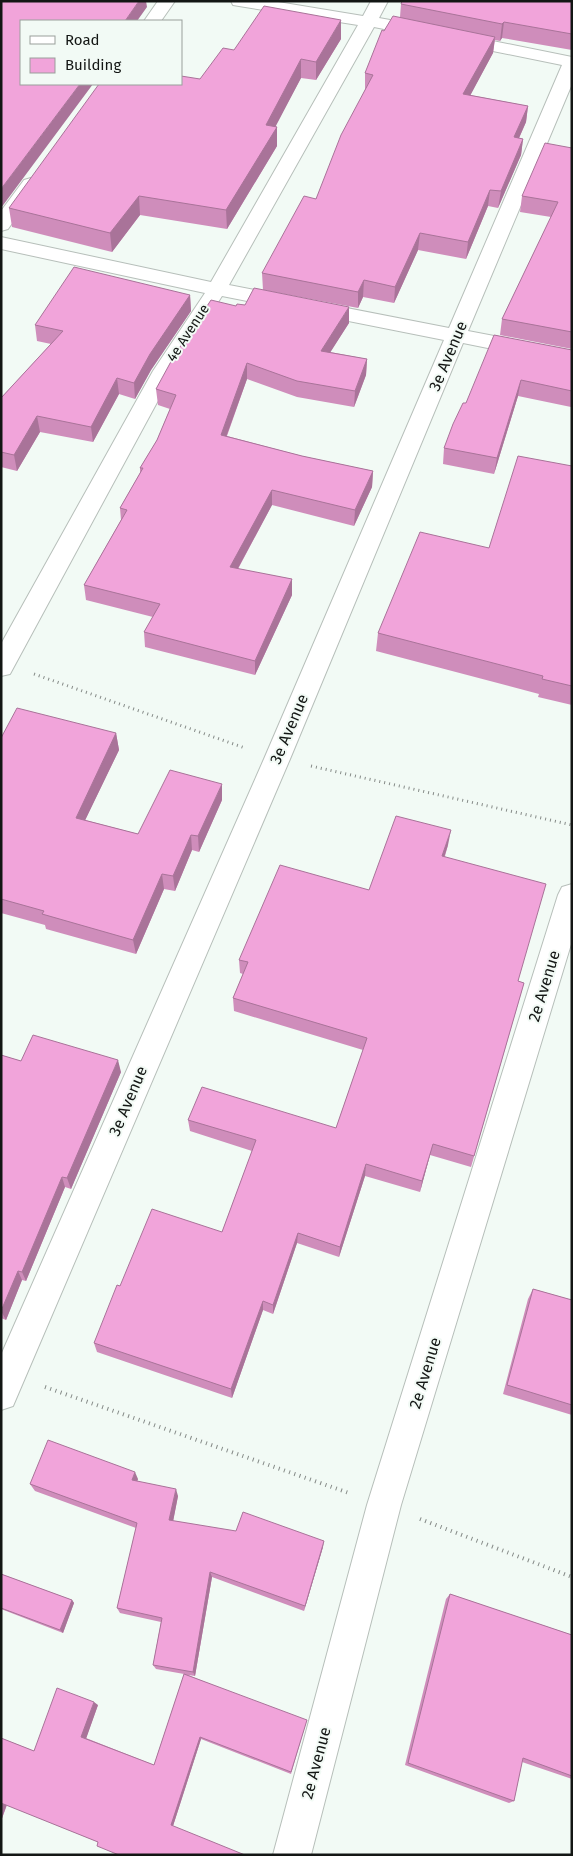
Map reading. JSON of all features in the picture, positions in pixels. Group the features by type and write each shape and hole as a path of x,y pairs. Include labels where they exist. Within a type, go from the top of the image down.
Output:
{"street":[{"path":"153,20 167,1"},
{"path":"239,1 397,27"},
{"name":"4e Avenue","path":"1,667 164,371 217,289 380,1"},
{"path":"446,36 572,62"},
{"name":"3e Avenue","path":"5,1384 273,768 572,62"},
{"path":"1,226 40,171"},
{"path":"1,243 217,289 572,358"},
{"name":"2e Avenue","path":"292,1855 384,1505 572,895"}],"path":[{"path":"5,1384 384,1505 572,1576"}],"building":[{"path":"1,1 139,1 126,20 20,20 20,85 79,85 1,189"},
{"path":"402,1 572,1 572,34 504,22 502,24 401,4"},
{"path":"264,6 341,20 316,62 301,59 266,125 277,127 226,210 139,196 110,233 9,208 98,85 182,85 182,76 200,79 223,48 234,50"},
{"path":"393,16 495,37 463,94 528,106 514,137 523,139 501,191 490,190 468,242 420,233 395,287 364,280 358,292 262,273 304,196 316,199 341,135 373,75 365,73 382,30 384,31"},
{"path":"545,143 572,148 572,332 502,319 558,202 522,196"},
{"path":"74,267 190,295 150,354 134,383 117,378 91,427 37,416 14,455 1,452 1,398 63,331 35,325"},
{"path":"254,288 349,307 321,351 367,359 355,391 297,381 247,363 221,435 302,456 373,471 355,510 272,490 230,567 292,579 255,661 144,632 160,604 84,585 127,510 120,508 143,468 140,468 157,440 176,395 156,389 174,356 211,300 236,306 237,304 245,305"},
{"path":"494,335 572,350 572,391 521,380 497,458 444,448 463,403 466,403"},
{"path":"518,456 572,466 572,686 542,679 543,676 378,633 420,532 489,548"},
{"path":"17,708 116,733 76,818 138,834 170,770 222,784 198,836 191,835 173,876 162,874 133,940 42,914 44,911 1,899 1,738"},
{"path":"396,816 451,830 442,856 546,884 518,981 524,983 474,1156 433,1144 422,1181 366,1164 340,1247 298,1233 273,1305 263,1301 231,1389 94,1343 117,1285 120,1286 152,1209 222,1232 256,1140 188,1120 202,1087 336,1128 367,1038 233,998 248,962 239,960 280,865 369,890"},
{"path":"33,1035 118,1060 67,1178 62,1177 22,1272 18,1271 1,1311 1,1055 21,1061"},
{"path":"533,1289 572,1300 572,1405 507,1385"},
{"path":"48,1440 135,1472 132,1480 176,1489 169,1520 236,1531 243,1512 324,1541 305,1606 210,1572 193,1672 153,1665 162,1618 117,1608 137,1523 30,1484"},
{"path":"1,1574 72,1600 60,1630 1,1608"},
{"path":"450,1594 572,1635 572,1776 523,1758 514,1801 408,1763"},
{"path":"184,1674 307,1720 291,1772 200,1737 171,1825 245,1855 119,1855 97,1846 98,1842 1,1803 1,1738 34,1751 57,1688 94,1702 81,1737 154,1765"}]}
